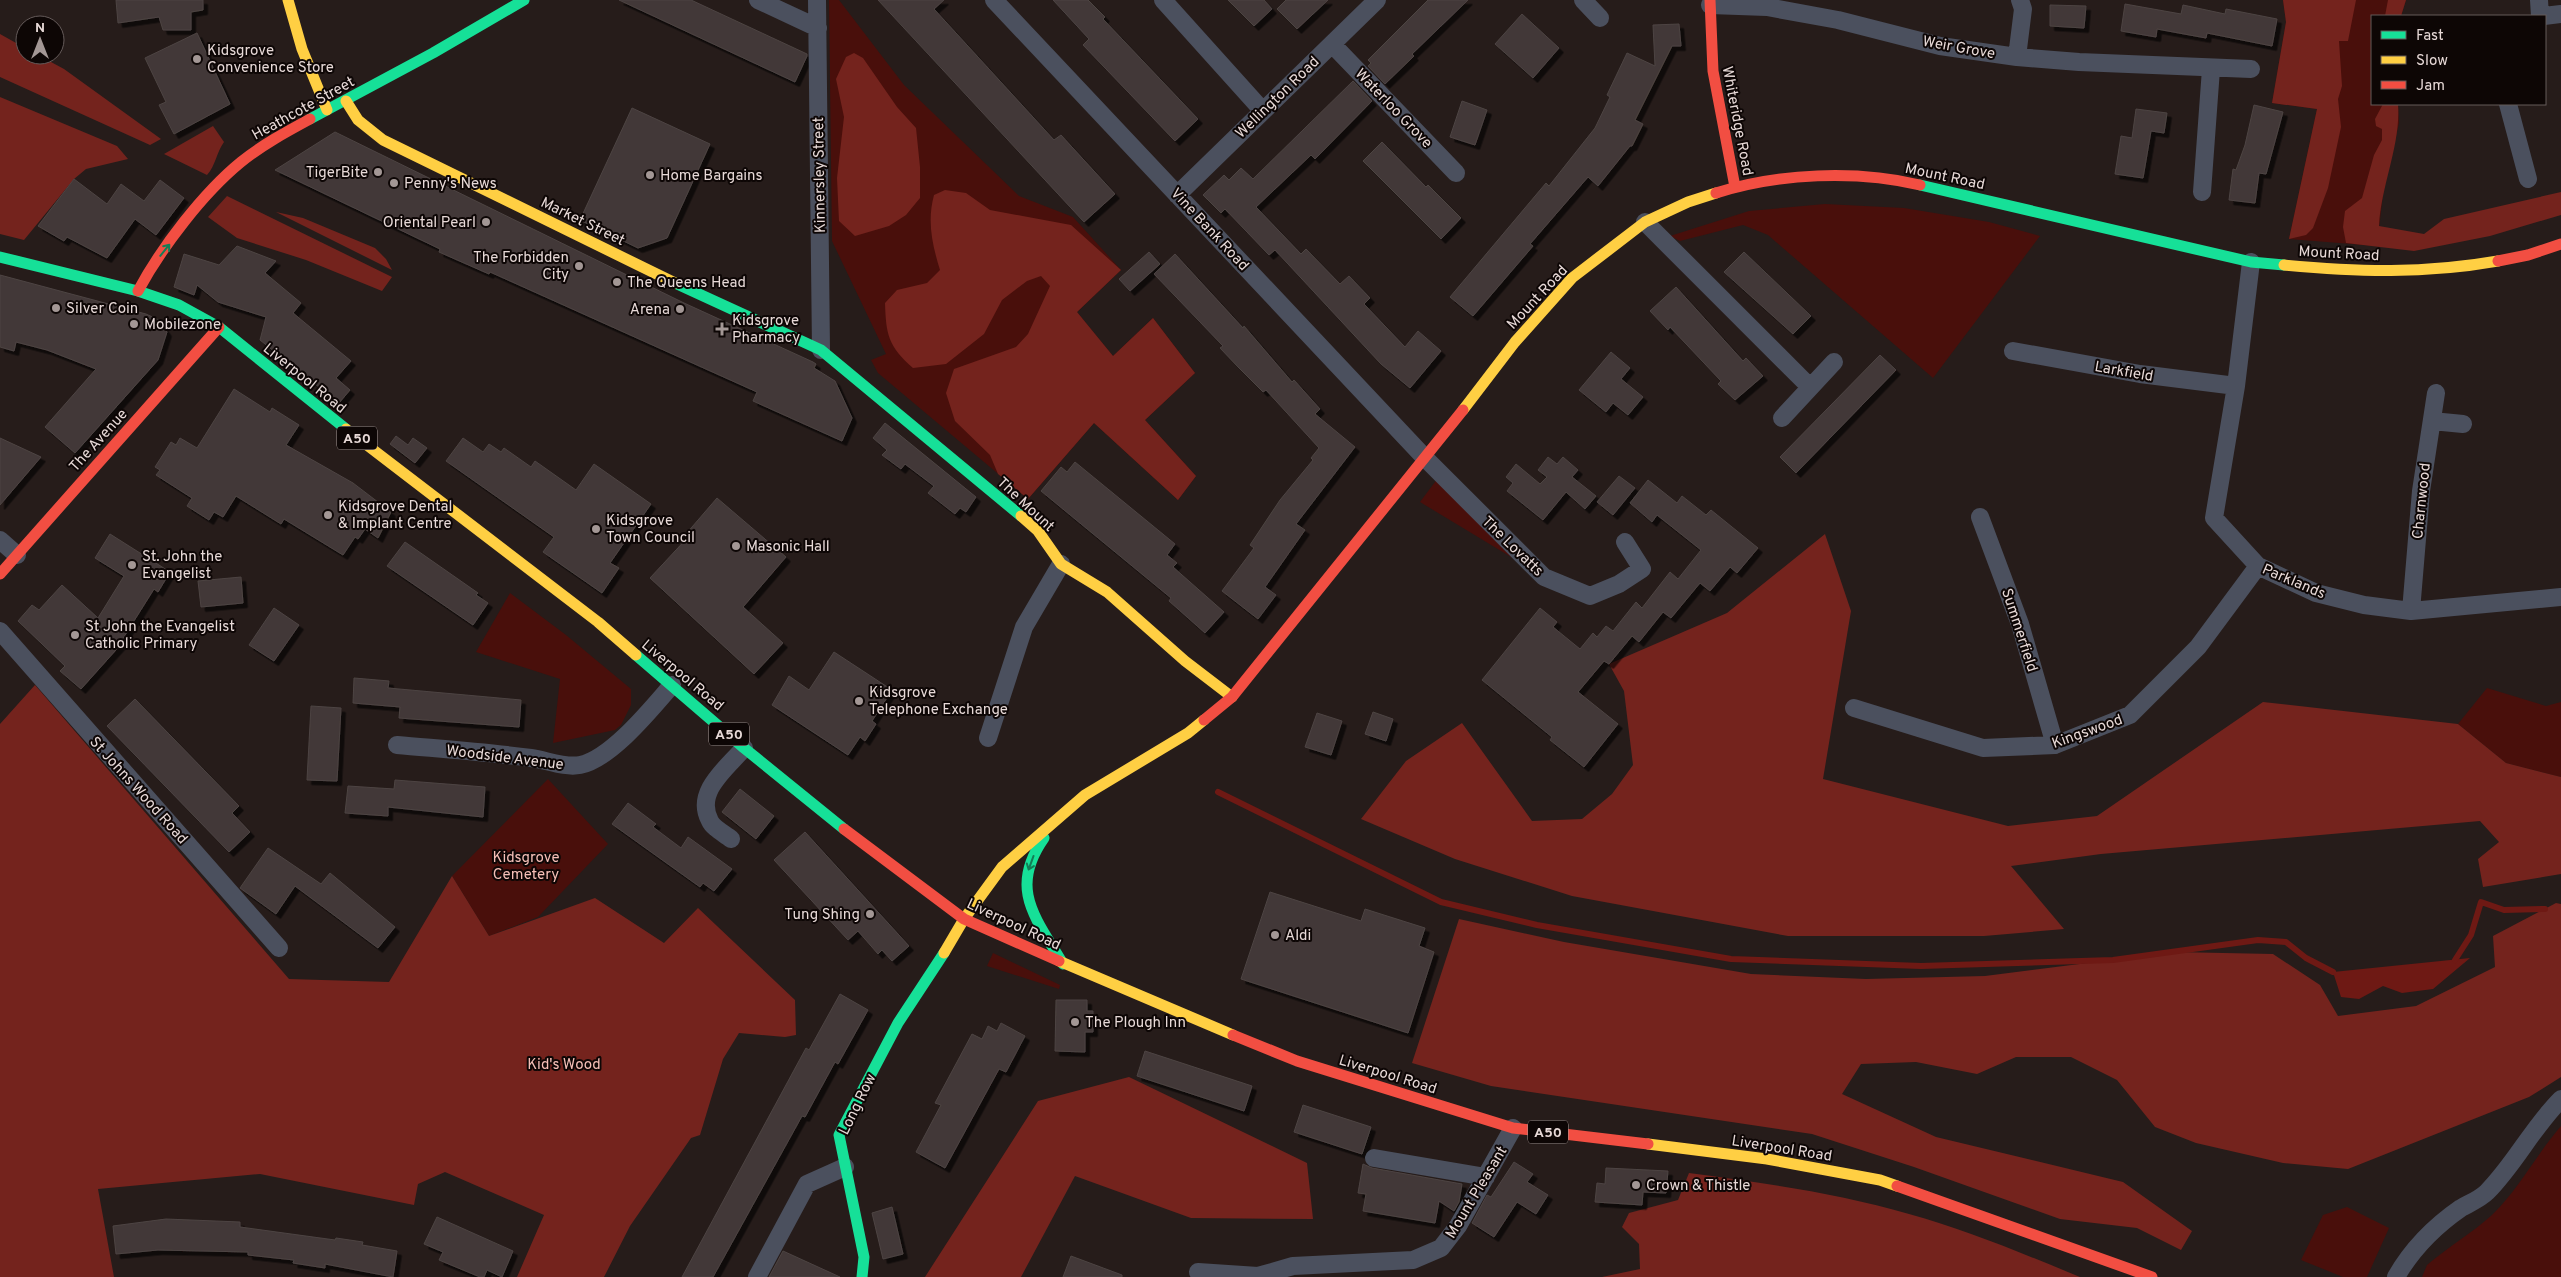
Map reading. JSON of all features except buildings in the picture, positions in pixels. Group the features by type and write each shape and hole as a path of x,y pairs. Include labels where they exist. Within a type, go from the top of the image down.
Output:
{"street":[{"path":"288,0 302,49 327,110"},
{"name":"Heathcote Street","path":"138,291 151,267 212,188 241,162 270,141 346,101 524,0"},
{"path":"758,0 818,28"},
{"name":"Kinnersley Street","path":"817,0 821,350"},
{"name":"Vine Bank Road","path":"994,0 1426,459"},
{"path":"1163,0 1262,110"},
{"name":"Wellington Road","path":"1177,195 1262,110 1377,0"},
{"path":"1583,0 1600,18"},
{"path":"2017,57 2023,10 2020,0"},
{"path":"2539,0 2540,15"},
{"name":"Weir Grove","path":"1710,3 1766,7 1838,20 1940,46 2017,57 2211,69 2252,69"},
{"name":"Whiteridge Road","path":"1710,3 1710,52 1715,98 1735,187"},
{"path":"2546,16 2561,14"},
{"name":"Waterloo Grove","path":"1332,44 1456,173"},
{"path":"2202,192 2211,69"},
{"name":"Market Street","path":"346,101 358,120 383,140 690,290 821,350"},
{"path":"2508,105 2528,179"},
{"name":"Mount Road","path":"1426,459 1515,342 1572,278 1645,222 1688,202 1735,187 1818,175 1904,181 2252,262 2326,269 2377,272 2453,269 2528,254 2561,244"},
{"path":"1645,222 1810,387"},
{"name":"Liverpool Road","path":"0,257 138,291 180,305 218,327 357,438 598,622 744,748 826,814 964,919 1063,964 1297,1061 1513,1128 1767,1158 1880,1180 2152,1277"},
{"name":"Parklands","path":"2252,262 2236,386 2214,518 2258,566 2316,593 2364,605 2411,611 2561,597"},
{"name":"The Avenue","path":"0,574 218,327"},
{"name":"The Mount","path":"821,350 1018,513 1038,532 1060,564 1107,592 1185,661 1232,697"},
{"name":"Larkfield","path":"2013,350 2140,374 2236,386"},
{"path":"1782,418 1834,362"},
{"name":"Charnwood","path":"2411,611 2421,491 2436,393"},
{"path":"2432,421 2463,424"},
{"path":"964,919 1002,868 1084,795 1188,733 1232,697 1426,459"},
{"name":"The Lovatts","path":"1426,459 1544,578 1590,596 1619,584 1642,569 1625,542"},
{"name":"Summerfield","path":"1980,517 2020,624 2055,745"},
{"path":"0,540 17,555"},
{"path":"988,738 1024,627 1060,564"},
{"name":"Kingswood","path":"1854,708 1983,748 2055,745 2130,715 2198,647 2258,566"},
{"name":"St Johns Wood Road","path":"0,631 279,948"},
{"name":"Woodside Avenue","path":"397,745 532,758 569,765 581,765 604,752 629,732 672,686"},
{"path":"731,839 710,822 704,803 709,788 744,748"},
{"path":"1054,821 1029,862 1025,889 1041,924 1063,964"},
{"name":"Long Row","path":"862,1277 864,1257 838,1135 898,1023 942,957 964,919"},
{"path":"2396,1277 2428,1234 2461,1208 2485,1194 2502,1176 2544,1116 2561,1099"},
{"name":"Mount Pleasant","path":"1258,1276 1293,1266 1412,1260 1441,1248 1458,1226 1513,1128"},
{"path":"1374,1158 1486,1177"},
{"path":"756,1277 807,1184 845,1167"},
{"name":"Mount Pleasant","path":"1198,1272 1279,1277"}],"green space":[{"path":"829,0 839,0 904,85 1019,196 1073,217 1121,270 1077,312 1113,356 1153,318 1195,373 1145,420 1196,476 1178,500 1094,423 1028,499 878,373 871,360 886,354 832,241"},
{"path":"2283,0 2406,0 2401,15 2371,15 2371,105 2398,105 2399,123 2383,194 2377,246 2289,239 2317,109 2272,103 2286,22"},
{"path":"2283,0 2356,0 2348,41 2339,41 2342,86 2338,99 2341,127 2328,188 2313,228 2306,235 2289,239 2317,109 2272,103 2286,22"},
{"path":"2388,0 2406,0 2401,15 2385,15"},
{"path":"0,34 15,42 15,65 57,65 161,139 150,145 0,77"},
{"path":"854,53 863,58 897,107 916,128 920,167 920,198 906,215 889,226 855,236 839,221 837,178 844,117 836,79 846,57"},
{"path":"0,97 117,146 128,159 86,169 74,179 24,240 0,234"},
{"path":"2382,105 2398,105 2397,135 2383,195 2379,226 2424,234 2444,219 2561,192 2561,215 2490,236 2414,251 2346,243 2343,227 2345,211 2362,198 2374,155 2382,140 2382,129 2376,126 2375,119"},
{"path":"213,126 224,142 207,175 164,154"},
{"path":"945,190 966,193 990,210 1071,225 1121,270 1077,312 1113,356 1153,318 1195,373 1145,420 1196,476 1178,500 1094,423 1028,499 998,474 990,455 955,421 946,393 954,369 1016,347 1028,334 1050,286 1041,276 1027,281 1002,300 984,334 946,364 913,368 898,353 890,339 886,323 885,303 897,290 927,283 940,270 933,242 931,214 934,195"},
{"path":"227,196 392,277 382,291 306,260 237,238 208,217"},
{"path":"1825,204 1904,208 1989,222 2040,236 1933,378 1768,235 1743,225 1680,241 1670,236 1749,211"},
{"path":"276,212 303,218 375,248 386,259 392,270"},
{"path":"1441,474 1544,577 1420,502"},
{"path":"1825,534 1851,611 1823,779 2008,826 2097,816 2263,702 2458,724 2506,763 2561,777 2561,874 2483,887 2478,859 2499,842 2480,821 2101,854 2011,866 2064,929 1984,936 1788,936 1572,896 1455,859 1361,819 1406,761 1462,723 1532,821 1582,819 1612,794 1633,765 1624,691 1609,664 1727,613"},
{"path":"510,593 566,635 631,689 631,705 621,725 615,730 553,743 560,679 476,652"},
{"name":"Kid's Wood","path":"35,685 289,979 389,982 452,876 489,936 595,898 664,943 698,908 795,1000 796,1035 785,1037 739,1033 723,1059 700,1135 691,1138 630,1226 604,1277 517,1277 544,1215 445,1172 418,1184 414,1205 260,1174 98,1189 114,1277 0,1277 0,724"},
{"path":"2487,688 2546,706 2561,702 2561,777 2506,763 2458,724"},
{"name":"Kidsgrove Cemetery","path":"548,779 608,844 538,917 489,936 452,876"},
{"path":"2556,903 2561,904 2561,1077 2529,1097 2348,1169 2283,1163 2196,1143 2155,1127 2117,1080 2071,1057 2016,1057 1977,1074 1916,1062 1861,1064 1842,1094 1936,1137 2123,1182 2192,1231 2181,1250 2137,1228 2060,1219 1914,1167 1812,1134 1491,1086 1412,1063 1459,919 1564,942 1751,974 1866,979 1985,976 2174,952 2273,954 2320,985 2338,1016 2416,1006 2495,967 2493,936"},
{"path":"993,953 1060,985 1059,989 987,966"},
{"path":"1129,1077 1307,1163 1313,1219 1191,1218 1075,1176 1021,1277 925,1277 1038,1101"},
{"path":"2561,1126 2561,1277 2422,1277 2427,1265 2484,1222 2502,1205"},
{"path":"1689,1173 1800,1189 1855,1200 1931,1220 2017,1251 2080,1277 1602,1277 1640,1269 1639,1244 1622,1227 1629,1213 1678,1200"},
{"path":"2347,1207 2389,1228 2367,1277 2343,1277 2301,1260 2323,1215"}],"shaded area":[{"path":"2470,958 2433,989 2402,993 2383,986 2359,999 2341,997 2333,972"}],"waterway":[{"path":"1218,792 1441,902 1537,925 1731,959 1921,966 2113,960 2258,940 2286,942 2306,958 2333,972"},
{"path":"2455,960 2471,935 2481,902 2504,910 2545,909"}],"traffic: fast":[{"path":"310,119 433,53 524,0"},
{"path":"1920,185 2251,262 2284,265"},
{"path":"0,257 138,291 179,305 219,327 346,429"},
{"path":"675,283 821,350 1021,516"},
{"path":"636,655 744,748 844,829"},
{"path":"1044,838 1033,856 1028,873 1027,888 1030,903 1036,917 1063,964"},
{"path":"862,1277 864,1257 839,1135 898,1023 944,953"}],"traffic: slow":[{"path":"288,0 302,49 327,110"},
{"path":"346,101 358,120 383,140 675,283"},
{"path":"1463,410 1515,342 1572,278 1645,222 1688,202 1716,193"},
{"path":"2284,265 2338,269 2417,270 2498,261"},
{"path":"346,429 598,622 636,655"},
{"path":"1021,516 1038,531 1061,564 1107,592 1185,661 1232,697"},
{"path":"944,953 964,919 1002,867 1085,795 1188,733 1204,720"},
{"path":"1059,961 1233,1035"},
{"path":"1648,1144 1767,1159 1880,1180 1897,1186"}],"traffic: jam":[{"path":"1710,0 1713,71 1735,187"},
{"path":"138,291 147,274 171,239 212,189 257,150 310,119"},
{"path":"1716,193 1765,181 1818,176 1870,177 1920,185"},
{"path":"2498,261 2528,255 2561,244"},
{"path":"0,574 219,327"},
{"path":"1204,720 1232,697 1463,410"},
{"path":"844,829 964,919 1059,961"},
{"path":"1233,1035 1297,1061 1513,1128 1648,1144"},
{"path":"1897,1186 2152,1277"}],"place":[{"name":"Kidsgrove Convenience Store","path":"197,59"},
{"name":"TigerBite","path":"378,172"},
{"name":"Home Bargains","path":"650,175"},
{"name":"Penny's News","path":"394,183"},
{"name":"Oriental Pearl","path":"486,222"},
{"name":"The Forbidden City","path":"579,266"},
{"name":"The Queens Head","path":"617,282"},
{"name":"Silver Coin","path":"56,308"},
{"name":"Arena","path":"680,309"},
{"name":"Mobilezone","path":"134,324"},
{"name":"Kidsgrove Pharmacy","path":"722,329"},
{"name":"Kidsgrove Dental & Implant Centre","path":"328,515"},
{"name":"Kidsgrove Town Council","path":"596,529"},
{"name":"Masonic Hall","path":"736,546"},
{"name":"St. John the Evangelist","path":"132,565"},
{"name":"St John the Evangelist Catholic Primary","path":"75,635"},
{"name":"Kidsgrove Telephone Exchange","path":"859,701"},
{"name":"Tung Shing","path":"870,914"},
{"name":"Aldi","path":"1275,935"},
{"name":"The Plough Inn","path":"1075,1022"},
{"name":"Crown & Thistle","path":"1636,1185"}]}
